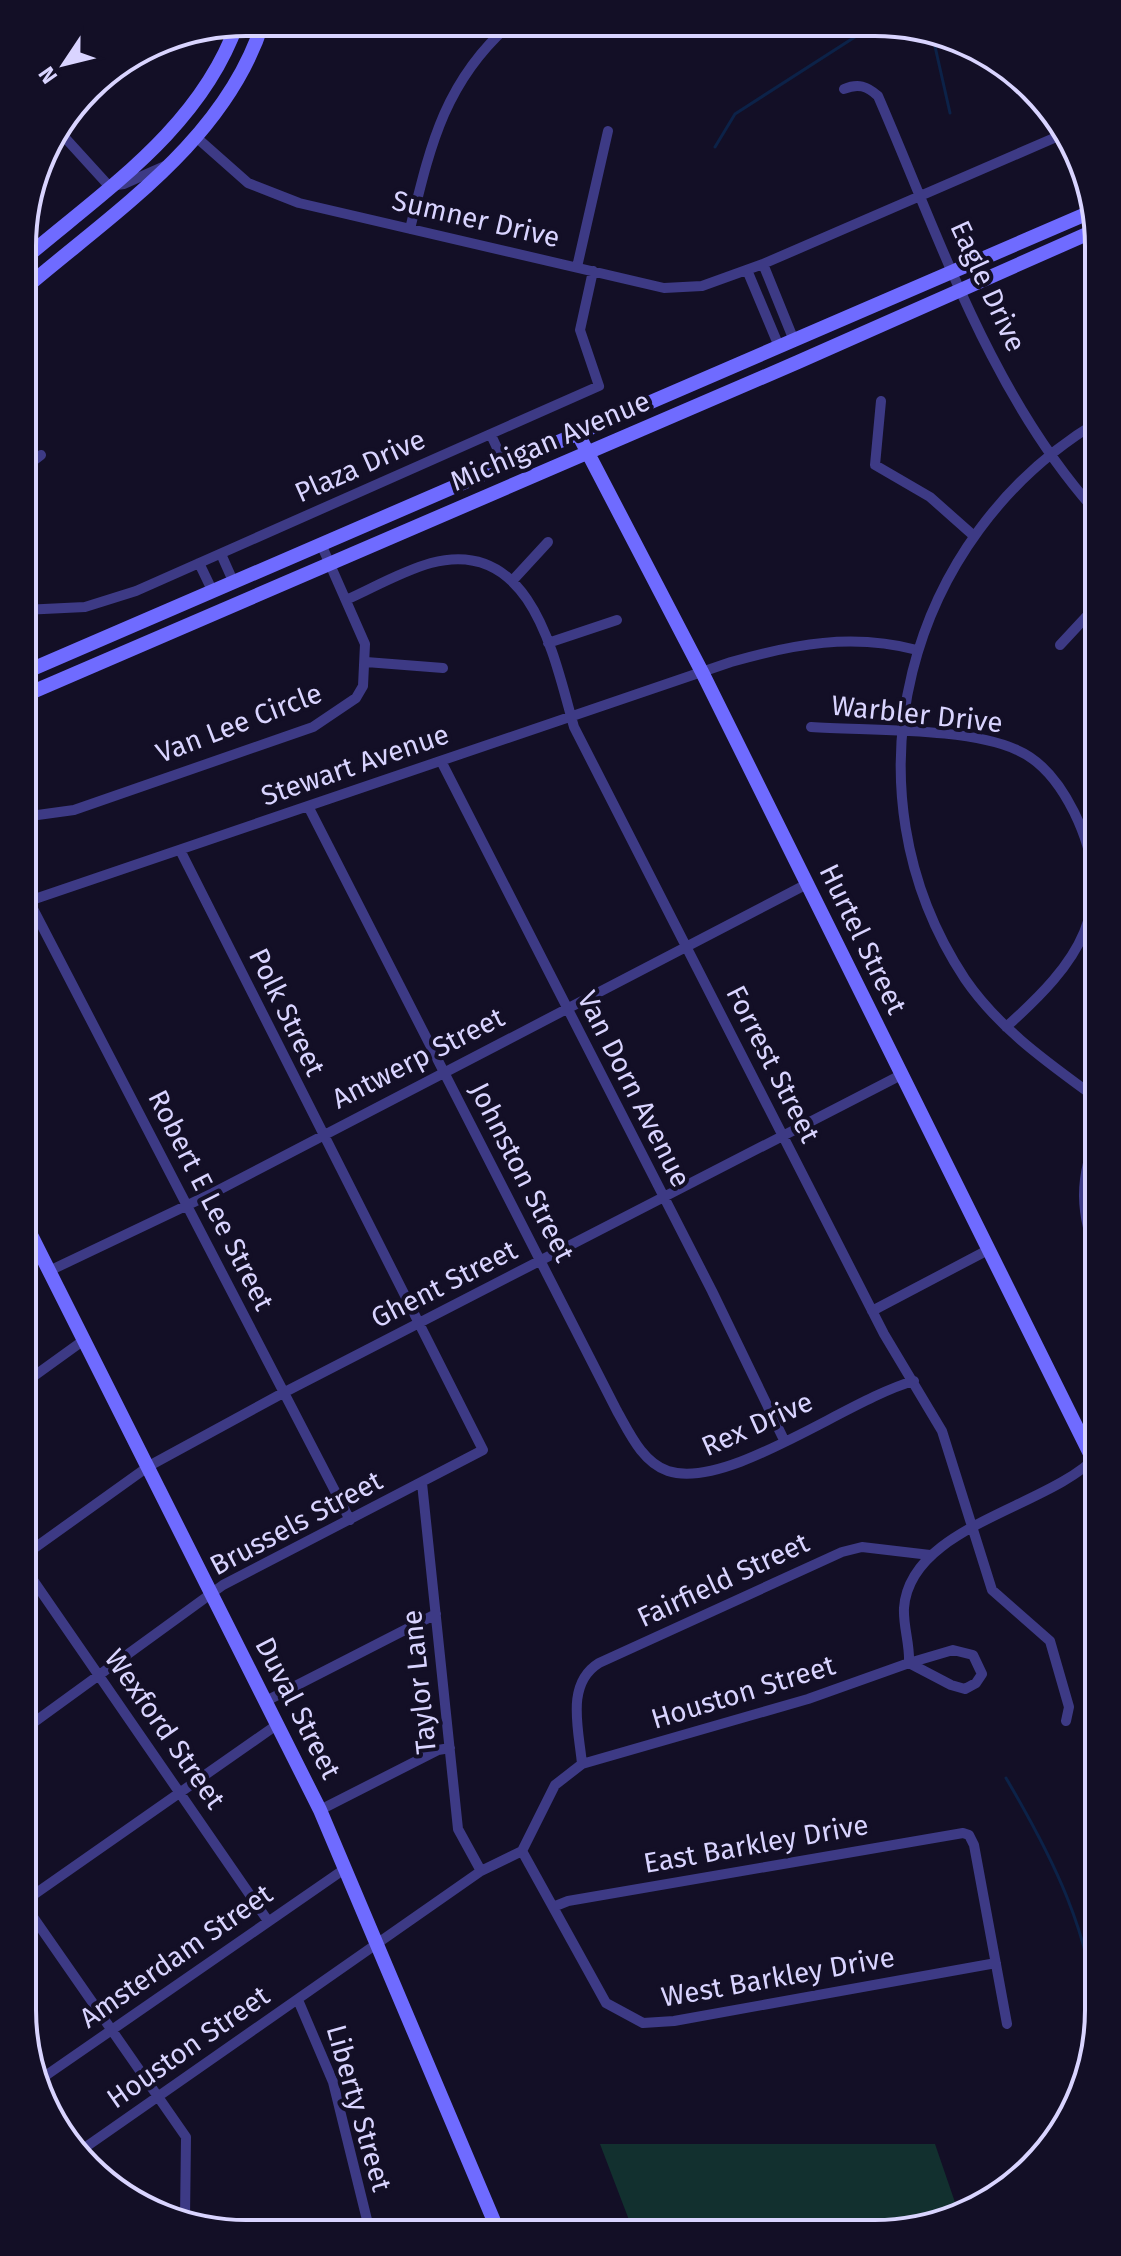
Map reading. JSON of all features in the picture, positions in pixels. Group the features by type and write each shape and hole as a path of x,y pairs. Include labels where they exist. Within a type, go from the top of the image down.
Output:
{"street":[{"path":"36,249 179,124 209,85 227,54 233,36"},
{"path":"36,279 196,137 235,86 258,36"},
{"path":"410,229 433,138 447,106 475,58 498,36"},
{"name":"Eagle Drive","path":"844,89 855,85 870,88 878,96 953,270 1016,401 1051,455 1085,498"},
{"path":"577,267 608,131"},
{"name":"Sumner Drive","path":"196,137 248,183 299,203 664,288 702,286 763,264 1055,138"},
{"path":"66,138 109,186"},
{"path":"109,186 124,184 169,164"},
{"name":"Michigan Avenue","path":"36,667 1083,215"},
{"name":"Michigan Avenue","path":"36,690 1084,235"},
{"path":"763,264 786,341"},
{"path":"747,270 786,341"},
{"name":"Plaza Drive","path":"36,610 60,610 108,602 599,386 580,330 581,312 593,271"},
{"path":"881,401 875,465 930,497 974,536"},
{"path":"1085,431 1051,455 993,512 949,572 917,650 903,733 902,809 928,902 949,952 966,980 1020,1042 1085,1090"},
{"name":"Hurtel Street","path":"577,432 702,672 986,1251 1085,1439"},
{"path":"491,435 504,463"},
{"path":"36,459 41,455"},
{"path":"346,600 417,568 452,560 491,566 513,580 548,542"},
{"path":"321,544 365,644 366,662 443,668"},
{"path":"221,554 233,581"},
{"path":"199,563 212,590"},
{"name":"Forrest Street","path":"513,580 527,595 548,643 571,717 872,1311 942,1431 992,1590 1050,1641 1069,1707 1066,1721"},
{"path":"1060,645 1085,618"},
{"path":"548,643 617,620"},
{"name":"Stewart Avenue","path":"36,899 702,672 779,649 850,639 917,650"},
{"name":"Van Lee Circle","path":"36,815 74,810 313,727 356,698 363,686 366,662"},
{"name":"Warbler Drive","path":"811,727 960,737 1017,749 1052,778 1068,800 1085,838"},
{"name":"Van Dorn Avenue","path":"441,761 784,1440"},
{"name":"Johnston Street","path":"308,806 584,1347"},
{"name":"Polk Street","path":"180,850 478,1437 482,1451"},
{"name":"Antwerp Street","path":"49,1271 186,1206 807,884"},
{"name":"Robert E Lee Street","path":"36,921 350,1520"},
{"name":"Warbler Drive","path":"1006,1027 1065,970 1085,933"},
{"name":"Ghent Street","path":"36,1547 149,1466 283,1393 901,1075"},
{"path":"1085,1173 1082,1182 1085,1214"},
{"name":"Duval Street","path":"36,1245 320,1810 494,2220"},
{"path":"872,1311 986,1251"},
{"path":"36,1375 84,1340"},
{"name":"Rex Drive","path":"584,1347 642,1453 666,1471 701,1475 784,1440 885,1391 914,1381"},
{"name":"Brussels Street","path":"36,1721 223,1585 482,1451"},
{"path":"909,1663 904,1608 913,1577 930,1555 971,1529 1085,1470"},
{"name":"Taylor Lane","path":"422,1483 458,1829 481,1871"},
{"name":"Fairfield Street","path":"582,1764 576,1701 580,1683 599,1663 842,1552 862,1547 930,1555"},
{"name":"Wexford Street","path":"36,1585 268,1921"},
{"path":"266,1701 436,1614"},
{"name":"Houston Street","path":"86,2147 481,1871 522,1851 555,1785 582,1764 808,1699 909,1663 953,1650 973,1655 982,1674 976,1683 965,1689 909,1663"},
{"path":"36,1892 278,1724"},
{"path":"320,1810 438,1750 450,1748"},
{"name":"East Barkley Drive","path":"553,1907 568,1901 957,1833 969,1835 974,1845 996,1963"},
{"name":"West Barkley Drive","path":"522,1851 606,2003 643,2023 674,2021 996,1963"},
{"name":"Amsterdam Street","path":"46,2075 346,1868"},
{"path":"36,1921 160,2095 186,2137 185,2211"},
{"path":"996,1963 1007,2024"},
{"name":"Liberty Street","path":"298,2000 333,2082 367,2220"}],"green space":[{"path":"600,2144 935,2144 955,2204 930,2213 875,2220 629,2220"}],"waterway":[{"path":"715,147 735,114 856,36"},
{"path":"935,45 950,113"},
{"path":"1006,1778 1054,1867 1085,1953"}]}
